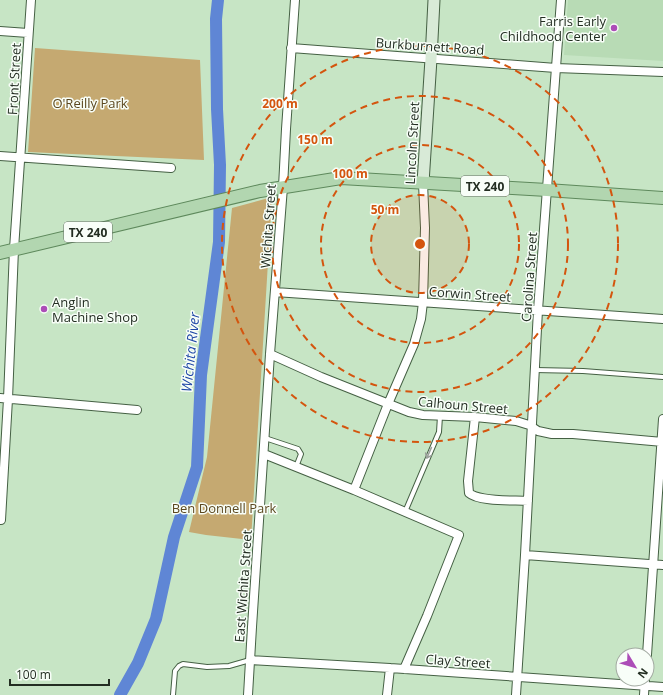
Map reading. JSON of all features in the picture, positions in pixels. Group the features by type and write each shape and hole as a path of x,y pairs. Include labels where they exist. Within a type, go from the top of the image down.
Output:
{"main road":[{"name":"Lincoln Street","path":"423,183 434,0"},
{"name":"TX 240","path":"0,253 260,191 341,178 663,198"}],"street":[{"name":"Front Street","path":"1,520 4,399 31,0"},
{"name":"Carolina Street","path":"516,695 538,310 561,0"},
{"name":"Wichita Street","path":"264,454 283,187 294,2"},
{"path":"0,31 28,33"},
{"name":"Burkburnett Road","path":"291,48 556,68 663,72"},
{"path":"0,156 171,168"},
{"name":"Lincoln Street","path":"354,490 416,338 421,320 423,302 425,228 423,183"},
{"name":"Corwin Street","path":"275,292 663,319"},
{"name":"Calhoun Street","path":"270,354 321,377 409,412 423,415 475,417 516,421 528,425 538,431 552,434 573,434 662,442"},
{"path":"4,399 137,410"},
{"path":"475,417 468,481 469,493 472,496 481,498 528,501"},
{"path":"648,647 663,419"},
{"path":"264,454 354,490 459,535 430,610 404,669"},
{"name":"East Wichita Street","path":"248,695 264,454"},
{"path":"525,555 663,565"},
{"name":"Clay Street","path":"251,660 517,677 615,681"},
{"path":"388,695 390,668"}],"lane":[{"path":"535,370 583,371 663,377"},
{"path":"405,512 438,432 440,416"},
{"path":"265,438 298,449 301,454 296,467"},
{"path":"173,695 175,671 183,664 207,667 229,666 251,660"}],"shaded area":[{"name":"Farris Early Childhood Center","path":"568,0 663,0 663,61 564,55"}],"green space":[{"name":"O'Reilly Park","path":"35,48 200,60 204,160 28,152"},
{"name":"Ben Donnell Park","path":"272,197 251,540 189,532 207,457 232,208"}],"waterway":[{"name":"Wichita River","path":"120,695 138,663 156,619 174,537 197,467 201,375 219,242 220,165 217,109 216,19 218,0"}],"place":[{"name":"Farris Early Childhood Center","path":"614,28"},
{"name":"Anglin Machine Shop","path":"44,309"}]}
